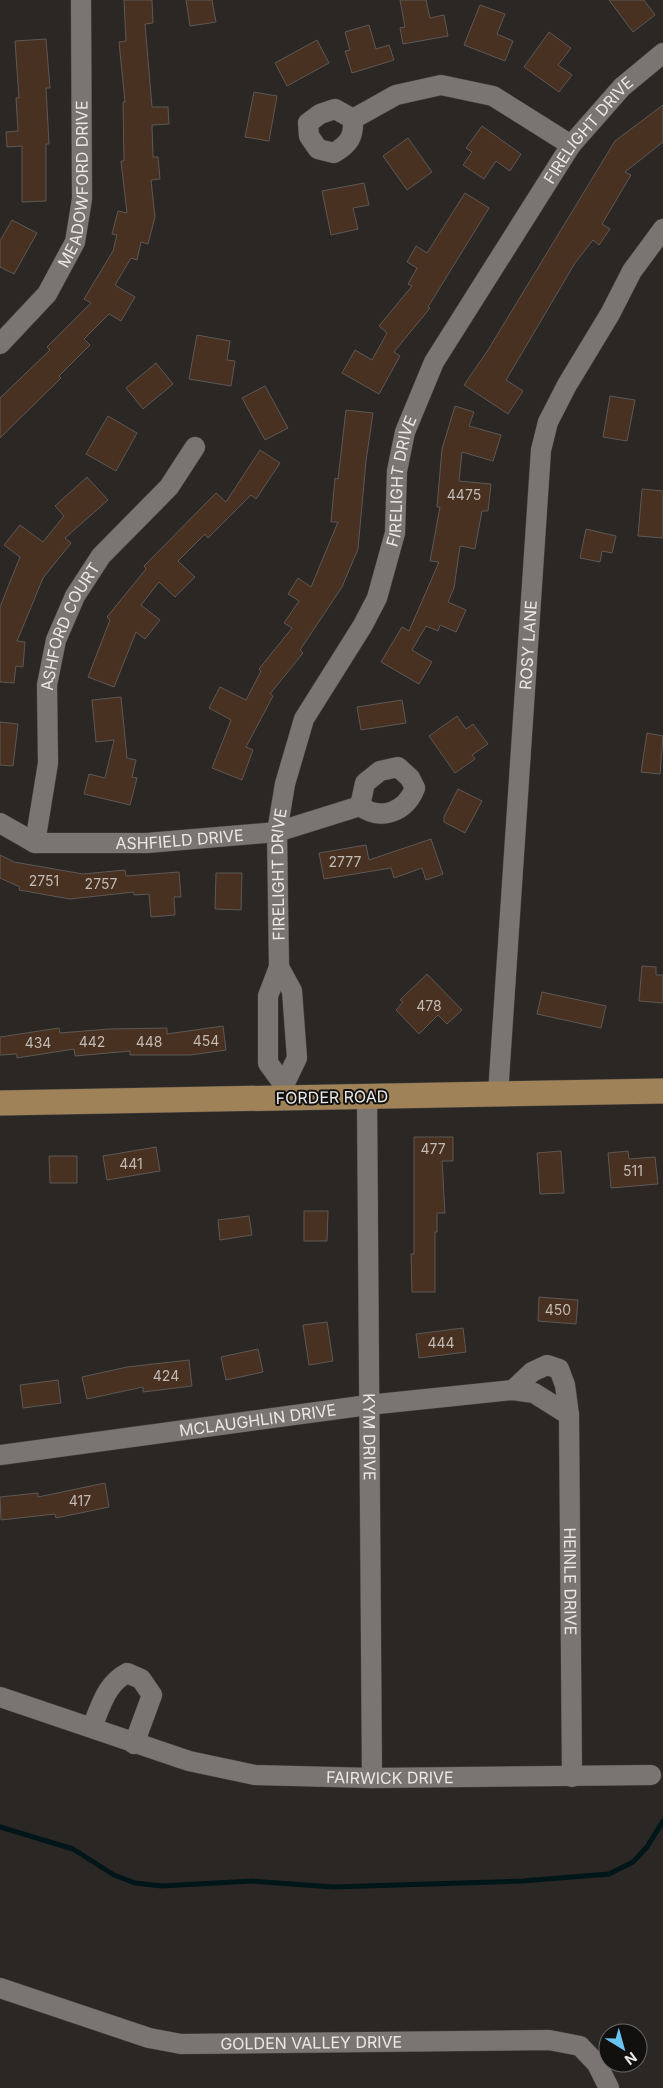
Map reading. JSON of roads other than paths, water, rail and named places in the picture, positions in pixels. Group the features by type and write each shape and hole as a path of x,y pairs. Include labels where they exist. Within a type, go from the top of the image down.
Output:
{"main road":[{"name":"FORDER ROAD","path":"0,1103 284,1091 367,1096 663,1091"}],"street":[{"name":"MEADOWFORD DRIVE","path":"0,344 47,294 75,242 82,199 81,0"},
{"name":"FIRELIGHT DRIVE","path":"284,1091 268,1063 268,996 279,967 277,832 285,784 304,718 364,625 377,598 395,533 396,471 400,451 434,362 571,145 622,87 663,53"},
{"path":"353,119 396,95 441,85 493,96 571,145"},
{"name":"ROSY LANE","path":"498,1094 541,450 548,422 566,386 610,314 632,271 663,229"},
{"name":"ASHFORD COURT","path":"34,843 48,763 47,685 56,640 75,596 101,556 169,487 195,447"},
{"name":"ASHFIELD DRIVE","path":"34,843 147,843 277,832 360,806"},
{"path":"0,823 34,843"},
{"name":"FIRELIGHT DRIVE","path":"279,967 292,991 297,1058 284,1091"},
{"name":"KYM DRIVE","path":"367,1096 372,1778"},
{"name":"HEINLE DRIVE","path":"513,1390 532,1372 547,1365 559,1369 565,1385 569,1415 572,1777"},
{"name":"MCLAUGHLIN DRIVE","path":"0,1455 368,1405 513,1390 534,1393 569,1415"},
{"path":"92,1727 105,1695 115,1679 127,1673 141,1679 152,1695 134,1744"},
{"name":"FAIRWICK DRIVE","path":"0,1698 92,1727 134,1744 189,1761 255,1775 372,1778 651,1775"},
{"name":"GOLDEN VALLEY DRIVE","path":"0,1988 149,2038 181,2044 549,2040 580,2046 597,2064 609,2088"}],"waterway":[{"path":"0,1827 73,1849 114,1875 135,1883 162,1886 252,1881 333,1887 522,1881 609,1874 633,1862 647,1847 663,1821"}]}
